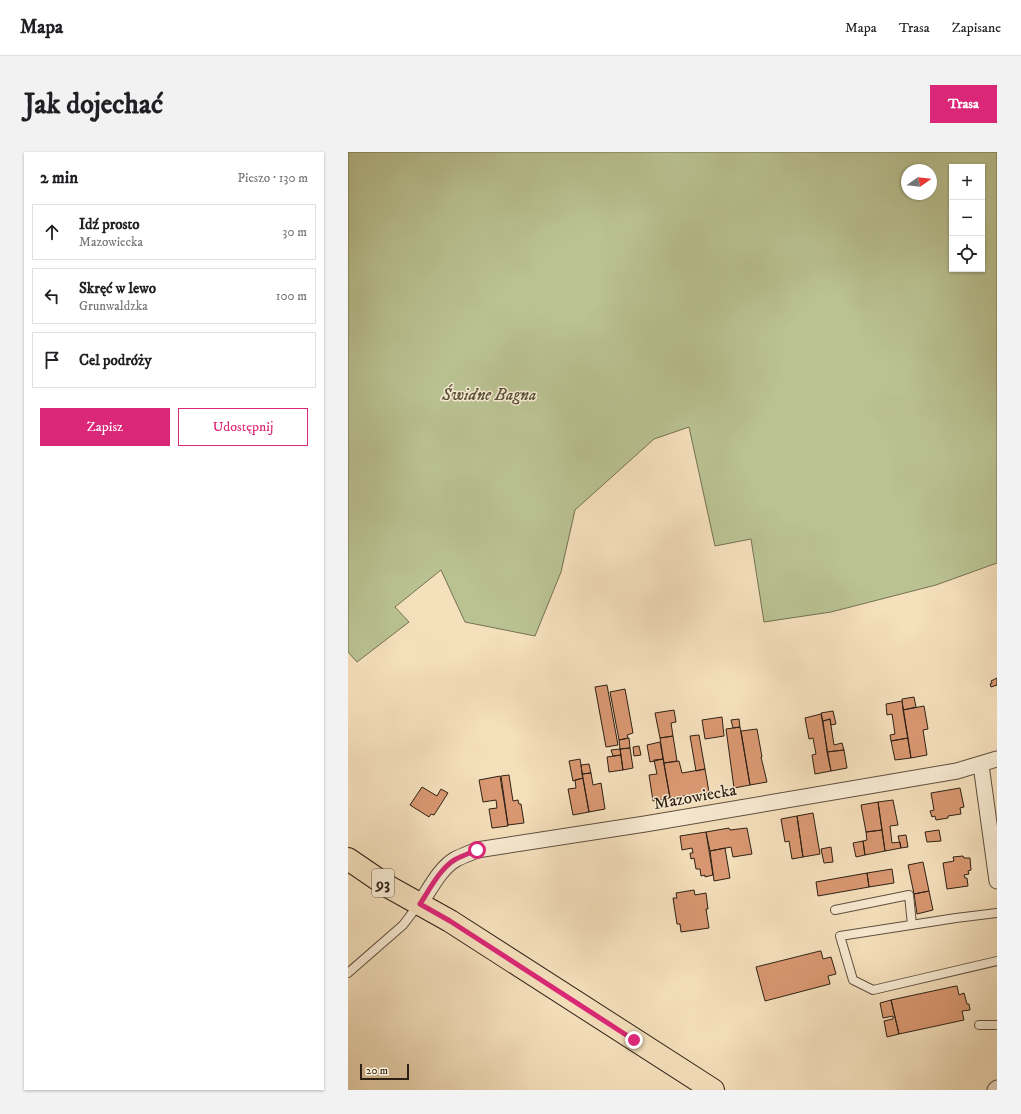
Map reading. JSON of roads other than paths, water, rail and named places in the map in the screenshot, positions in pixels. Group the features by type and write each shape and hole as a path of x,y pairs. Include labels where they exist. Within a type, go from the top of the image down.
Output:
{"main road":[{"name":"93","path":"348,859 389,887 450,921 713,1090"}],"street":[{"name":"Mazowiecka","path":"420,904 445,868 455,860 477,850 957,771 997,759"},
{"path":"981,765 997,881"}],"lane":[{"path":"835,910 909,895 912,925"},
{"path":"348,973 403,925 420,904"},
{"path":"997,913 840,936 853,980 873,990 997,961"},
{"path":"979,1025 997,1024"}],"park label":[{"name":"Świdne Bagna","path":"489,394"}]}
